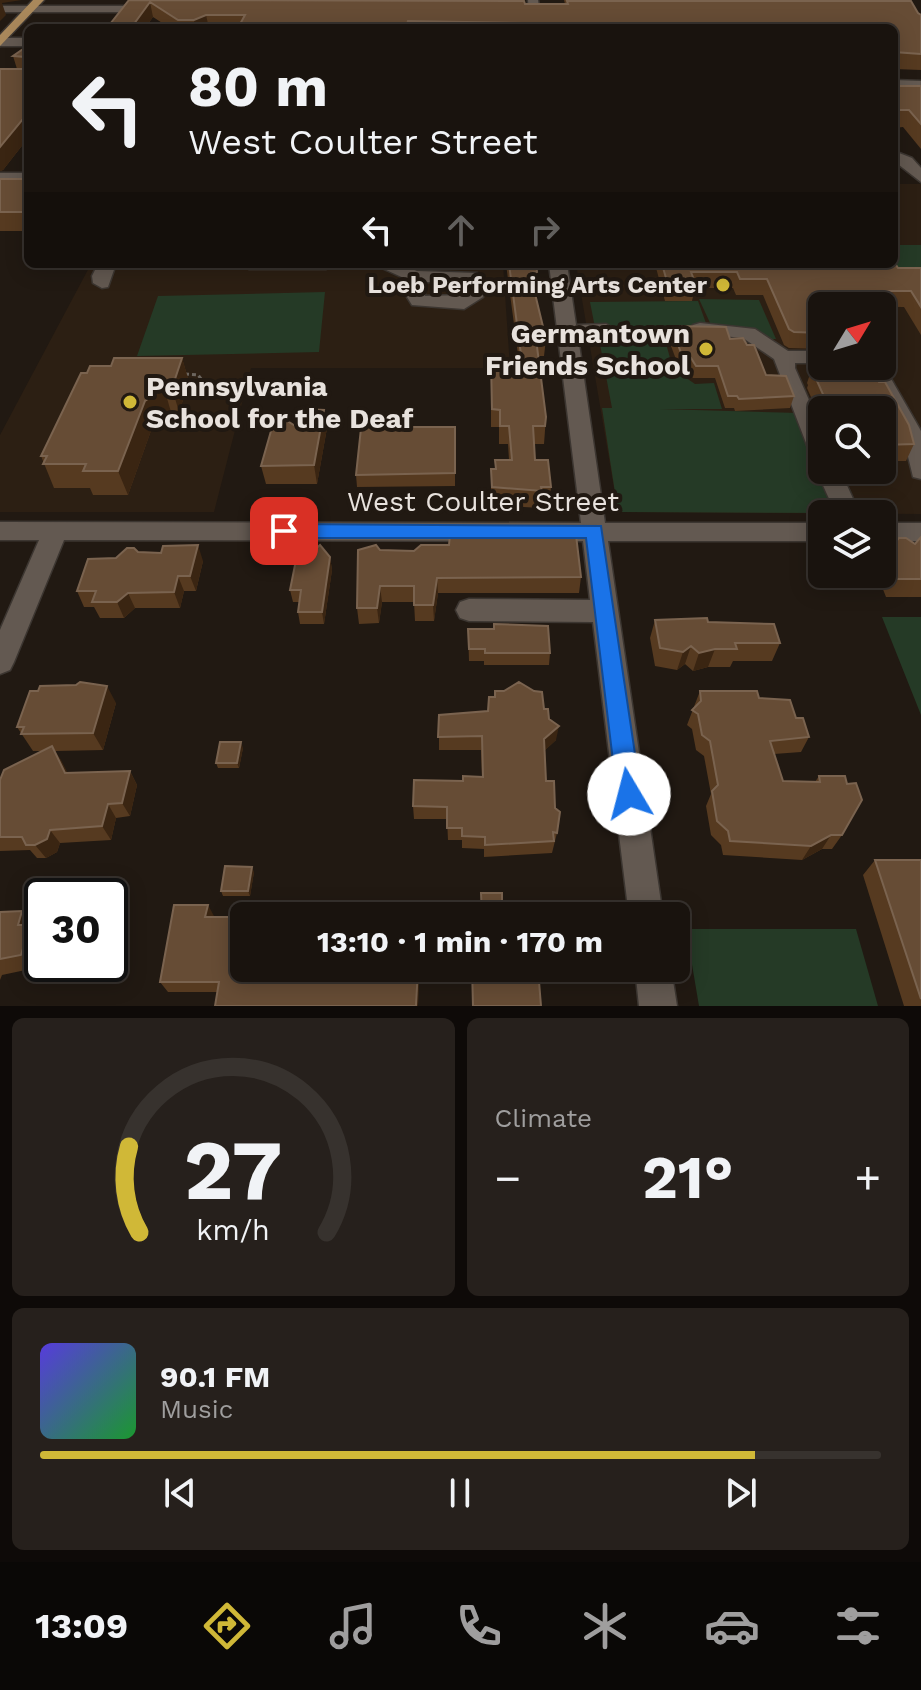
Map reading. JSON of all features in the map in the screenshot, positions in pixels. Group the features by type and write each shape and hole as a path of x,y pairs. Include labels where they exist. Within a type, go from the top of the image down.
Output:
{"main road":[{"path":"0,42 35,5"}],"street":[{"path":"63,0 94,9"},
{"path":"0,9 35,5 94,9 129,3 169,9"},
{"path":"520,10 534,5 549,10"},
{"path":"0,42 24,42"},
{"path":"898,84 921,85"},
{"path":"898,154 913,154 921,160"},
{"path":"898,156 907,161 921,178"},
{"path":"0,178 24,178"},
{"path":"903,178 921,178"},
{"path":"102,283 105,268"},
{"path":"393,268 415,276"},
{"path":"559,268 644,902"},
{"path":"700,329 748,333 784,357 808,357"},
{"path":"567,331 606,330"},
{"path":"784,357 785,368 808,423"},
{"path":"882,380 915,440 921,471"},
{"name":"West Coulter Street","path":"0,531 808,532"},
{"path":"0,662 55,532"},
{"path":"896,532 921,532"},
{"path":"469,610 604,611"},
{"path":"655,982 658,1006"}],"path":[{"path":"184,374 198,375 206,385"}],"shaded area":[{"name":"Germantown Friends School","path":"898,184 921,184 921,514 896,514 896,500 808,500 808,513 618,512 577,268 898,268"},
{"name":"Pennsylvania School for the Deaf","path":"89,268 503,268 510,368 251,368 214,512 0,512 0,435"}],"green space":[{"path":"898,245 921,245 921,279 905,279 898,268"},
{"path":"325,292 319,352 137,356 158,296"},
{"path":"699,299 759,300 776,339 711,325"},
{"path":"698,301 711,337 655,338 657,346 667,347 673,369 695,384 714,383 722,409 660,409 799,413 808,436 808,484 827,484 834,500 808,500 808,513 618,512 602,408 612,408 599,339 606,338 597,338 590,302"},
{"path":"882,617 921,617 921,715"},
{"path":"690,929 856,929 878,1006 699,1006 690,953"}],"building":[{"path":"129,0 524,1 525,4 568,4 567,1 911,1 921,15 921,54 898,52 898,24 408,21 407,24 240,24 245,15 206,15 194,20 178,20 150,2 134,24 110,24"},
{"path":"24,48 24,57 13,56"},
{"path":"0,69 24,69 24,118 0,147"},
{"path":"898,86 921,86 921,124 909,110 898,110"},
{"path":"0,179 24,179 24,212 0,212"},
{"path":"510,268 536,268 537,272 530,273 546,339 536,339 546,417 545,426 533,426 535,460 548,460 551,487 541,487 542,491 492,487 491,469 496,469 495,460 512,460 509,426 500,426 500,410 492,409 491,362 522,362"},
{"path":"663,268 921,268 921,307 911,291 808,292 808,332 794,332 789,329 767,279 740,279 737,272 691,272 696,285 668,285"},
{"path":"671,326 726,327 730,339 743,338 747,345 754,345 766,375 786,376 794,396 739,399 728,396 718,366 696,366 691,358 683,358"},
{"path":"114,358 182,358 172,388 164,388 145,401 118,471 83,471 86,464 43,464 47,456 41,456 81,373 87,373 90,366 111,366"},
{"path":"817,380 878,380 885,382 893,396 824,396"},
{"path":"896,402 909,425 914,444 896,445"},
{"path":"303,409 324,410 314,465 261,466 273,424 284,419 297,427"},
{"path":"362,419 411,419 410,427 455,427 455,473 356,475"},
{"path":"450,535 576,535 581,577 437,578 433,605 414,605 414,586 380,586 377,608 357,608 358,550 376,545 380,550 414,551 421,545 449,545"},
{"path":"921,537 921,579 896,579 896,542 899,538 906,538 915,544"},
{"path":"198,545 190,576 178,576 174,592 128,593 117,602 92,602 96,591 77,591 88,559 116,558 127,548 161,553 163,546"},
{"path":"320,545 330,557 322,612 298,612 301,590 290,590 297,555 311,553"},
{"path":"707,618 708,622 774,624 780,643 735,643 737,649 699,653 691,646 683,652 660,648 655,620"},
{"path":"494,624 548,626 550,653 485,653 485,649 469,649 468,629 494,629"},
{"path":"80,682 107,686 93,733 21,734 24,727 17,727 30,691 38,691 40,686 76,685"},
{"path":"519,682 542,692 549,719 559,726 544,739 546,781 554,781 555,808 560,812 557,833 553,832 554,841 485,845 485,837 462,836 462,828 447,828 447,807 413,806 414,780 463,781 463,776 483,777 482,736 438,737 439,715 488,711 489,697 495,697 495,691 504,691"},
{"path":"700,691 757,691 759,698 790,700 796,718 803,718 809,737 770,741 783,781 820,782 819,776 845,776 847,784 856,783 862,800 842,835 831,835 811,846 730,841 728,831 717,821 712,791 718,785 710,741 702,735 698,714 692,710 701,701"},
{"path":"220,742 241,742 237,763 216,763"},
{"path":"52,746 65,773 130,771 122,803 108,804 102,826 50,830 47,839 35,845 26,845 22,837 0,837 0,780 4,770"},
{"path":"875,860 921,860 921,999"},
{"path":"225,866 252,867 248,891 221,891"},
{"path":"481,893 502,893 502,901 524,902 481,902"},
{"path":"174,905 208,905 205,917 230,917 230,982 417,982 416,1006 215,1006 219,982 160,982"},
{"path":"22,911 18,925 24,925 21,955 0,959 0,912"},
{"path":"472,982 539,982 541,1006 473,1006"}],"place":[{"name":"Loeb Performing Arts Center","path":"723,285"},
{"name":"Germantown Friends School","path":"706,349"},
{"name":"Pennsylvania School for the Deaf","path":"130,402"}],"route":[{"path":"284,531 595,531 629,794"}]}
